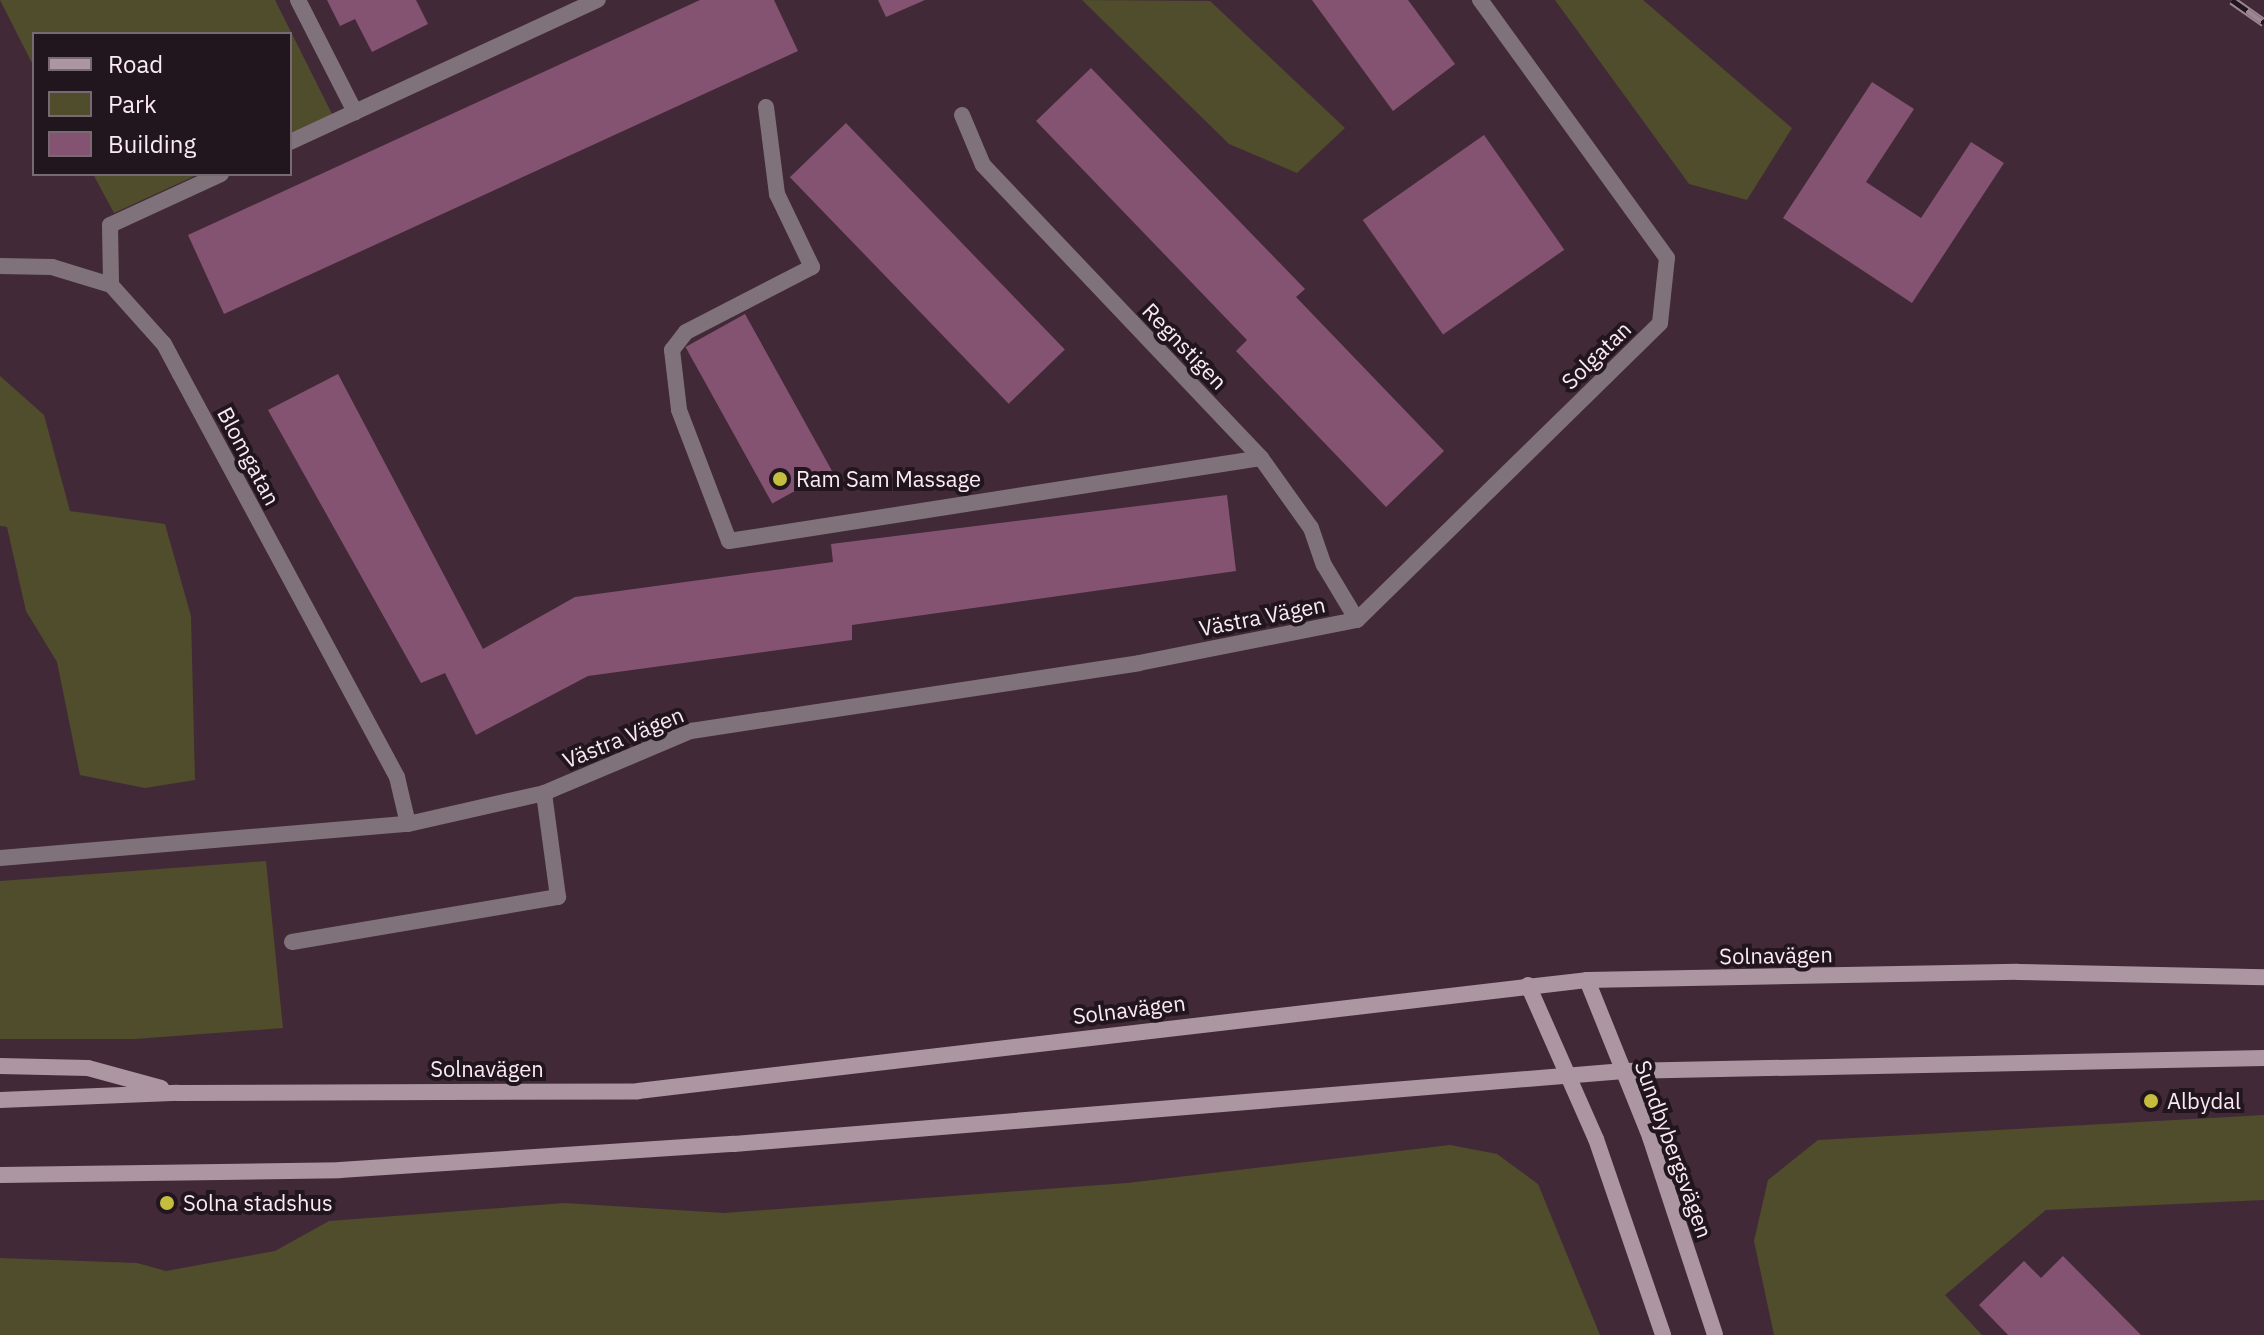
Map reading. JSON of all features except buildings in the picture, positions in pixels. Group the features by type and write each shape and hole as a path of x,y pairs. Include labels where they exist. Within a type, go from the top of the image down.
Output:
{"main road":[{"name":"Solnavägen","path":"0,1100 178,1093 638,1091 1587,980 2018,972 2264,977"},
{"name":"Sundbybergsvägen","path":"1587,980 1624,1071 1715,1335"},
{"path":"1528,985 1571,1076 1663,1335"},
{"path":"0,1175 340,1170 1624,1071 2264,1058"},
{"path":"0,1066 88,1068 178,1093"}],"street":[{"path":"298,0 355,112"},
{"path":"292,141 598,0"},
{"name":"Solgatan","path":"1357,620 1660,323 1667,258 1480,0"},
{"path":"766,107 777,194 812,267 686,332 672,350 679,410 729,541 1261,458"},
{"name":"Regnstigen","path":"962,115 983,165 1261,458 1311,528 1324,565 1357,620"},
{"path":"0,266 52,267 111,285 110,225 217,176"},
{"name":"Blomgatan","path":"111,285 164,344 397,777 408,824"},
{"name":"Västra Vägen","path":"0,858 408,824 544,793 691,731 1139,663 1357,620"},
{"path":"292,942 558,897 544,793"}],"green space":[{"path":"0,0 275,0 291,32 32,32 32,63"},
{"path":"1082,0 1210,1 1345,128 1297,173 1229,144"},
{"path":"1555,0 1643,0 1792,128 1747,200 1689,184"},
{"path":"292,34 332,114 292,132"},
{"path":"94,176 195,176 114,213"},
{"path":"0,376 44,415 70,511 165,524 191,616 195,780 145,788 80,775 57,662 26,611 7,527 0,526"},
{"path":"266,861 283,1028 135,1039 0,1039 0,881"},
{"path":"2264,1115 2264,1200 2046,1210 1945,1295 1982,1335 1774,1335 1754,1241 1768,1180 1818,1140"},
{"path":"1450,1145 1497,1154 1538,1184 1600,1335 0,1335 0,1258 137,1263 166,1271 275,1251 329,1221 565,1203 724,1213 1127,1183"}],"railway":[{"path":"2232,0 2264,22"}],"place":[{"name":"Ram Sam Massage","path":"780,479"},
{"name":"Albydal","path":"2151,1101"},
{"name":"Solna stadshus","path":"167,1203"}]}
